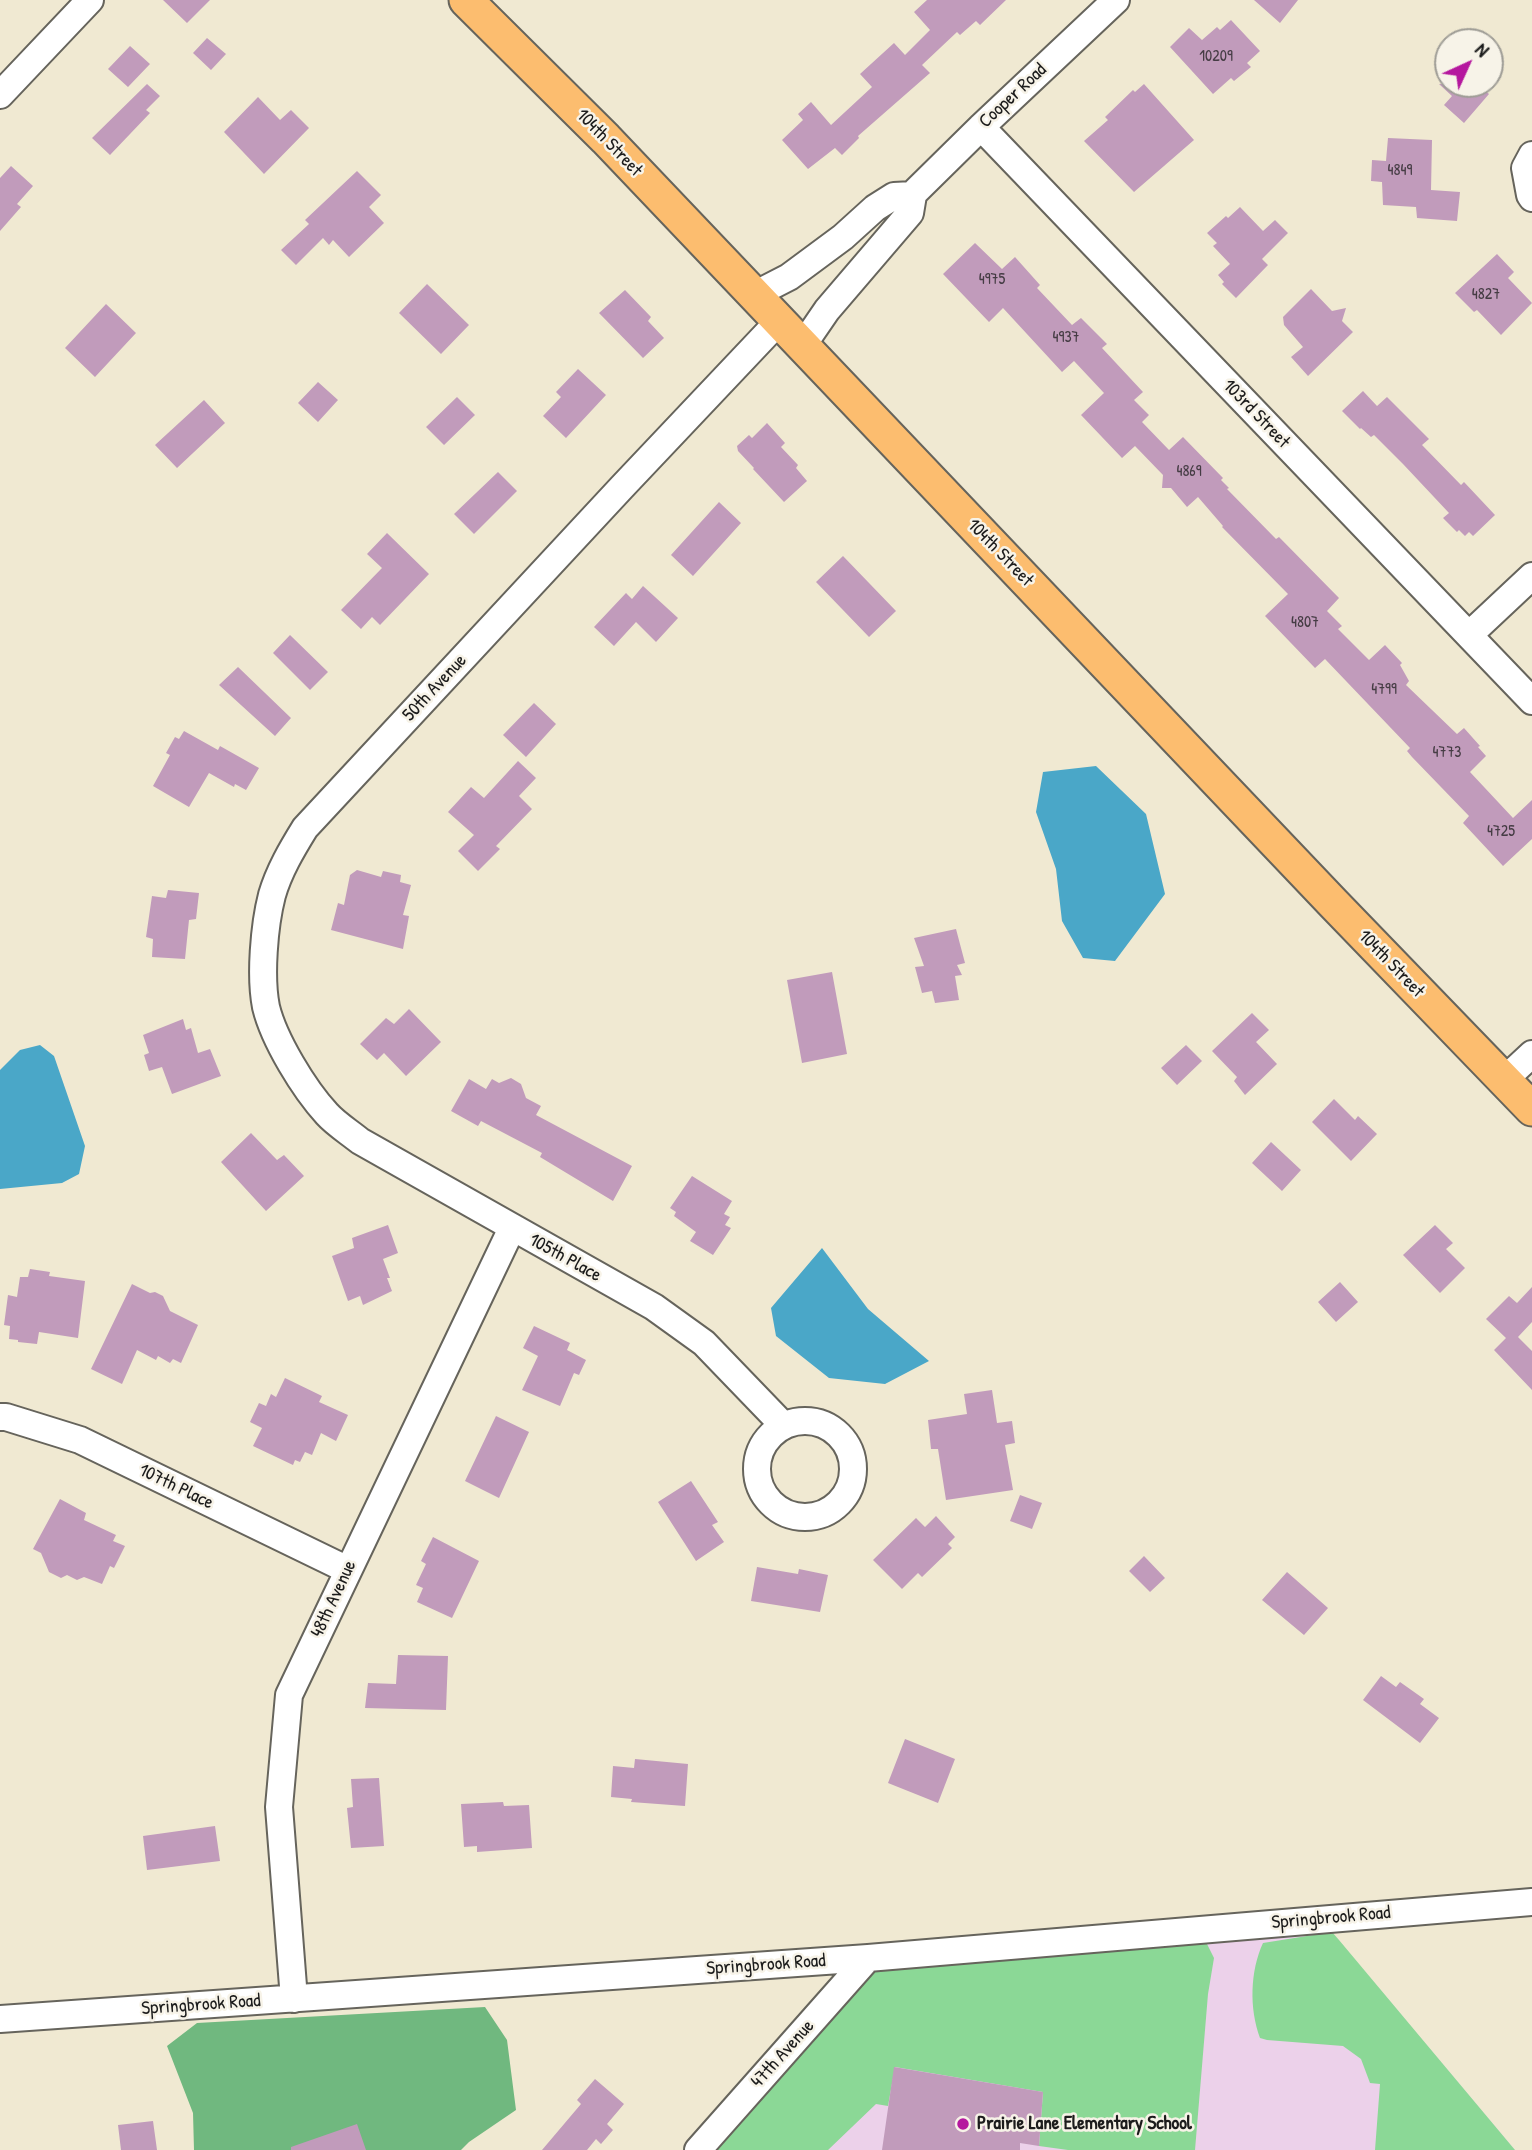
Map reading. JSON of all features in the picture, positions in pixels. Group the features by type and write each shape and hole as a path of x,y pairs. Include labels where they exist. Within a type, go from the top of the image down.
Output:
{"main road":[{"name":"104th Street","path":"466,0 606,139 1532,1109"}],"street":[{"path":"0,95 90,0"},
{"name":"Cooper Road","path":"803,345 827,310 910,213 913,195 1116,0"},
{"name":"103rd Street","path":"981,127 1532,701"},
{"path":"1532,155 1525,168 1532,198"},
{"name":"Cooper Road","path":"754,295 789,277 875,208 894,196 913,195"},
{"name":"50th Avenue","path":"327,1114 297,1074 278,1037 267,1007 263,955 266,925 272,894 288,857 305,828 779,321"},
{"path":"1469,635 1532,576"},
{"path":"1504,1080 1532,1054"},
{"name":"105th Place","path":"327,1114 360,1141 654,1307 695,1336 783,1426"},
{"name":"48th Avenue","path":"294,1999 279,1807 289,1695 512,1228"},
{"name":"107th Place","path":"0,1417 6,1416 80,1440 348,1570"},
{"name":"Springbrook Road","path":"0,2019 868,1958 1532,1902"},
{"name":"47th Avenue","path":"698,2150 868,1958"}],"shaded area":[{"path":"1321,1919 1515,2150 698,2150 868,1958"}],"green space":[{"path":"1332,1932 1515,2150 1375,2150 1380,2084 1370,2083 1361,2059 1343,2046 1260,2038 1254,2015 1252,1990 1255,1966 1263,1943"},
{"path":"1205,1940 1214,1958 1208,1994 1195,2150 1068,2150 1039,2146 1043,2092 895,2067 888,2106 876,2104 828,2150 698,2150 868,1958"},
{"path":"485,2007 507,2040 516,2110 461,2150 194,2150 193,2113 167,2046 197,2023"}],"water":[{"path":"1096,766 1146,814 1165,894 1115,961 1083,958 1062,921 1056,869 1036,812 1043,772"},
{"path":"40,1045 54,1056 85,1146 79,1174 62,1183 0,1189 0,1070 20,1050"},
{"path":"822,1248 868,1309 929,1361 885,1384 829,1378 776,1336 771,1308"}],"building":[{"path":"163,0 210,0 187,23"},
{"path":"927,0 1006,0 980,25 976,21 960,35 957,32 922,65 930,73 858,136 842,155 835,148 808,169 782,140 803,120 798,114 811,102 831,125 872,87 860,74 894,43 905,55 930,30 914,12"},
{"path":"1254,0 1298,0 1280,23"},
{"path":"1231,20 1260,51 1247,63 1251,67 1234,81 1231,78 1213,94 1170,47 1189,28 1202,40 1217,27 1220,30"},
{"path":"207,38 226,54 211,70 193,53"},
{"path":"130,46 150,64 128,87 108,69"},
{"path":"147,84 160,96 146,110 150,113 110,155 92,138"},
{"path":"1144,84 1194,140 1134,192 1084,141 1108,120 1105,117 1133,90 1135,92"},
{"path":"258,97 280,120 291,110 309,128 264,174 224,132"},
{"path":"1450,98 1486,98 1464,123 1444,105"},
{"path":"1388,138 1432,140 1431,190 1460,192 1457,221 1417,218 1416,207 1383,205 1382,182 1371,181 1372,160 1386,161"},
{"path":"11,166 33,186 17,204 21,207 0,231 0,178"},
{"path":"357,171 381,195 369,207 384,223 349,257 333,240 329,245 323,238 296,265 281,250 309,224 305,220"},
{"path":"1240,207 1263,231 1275,220 1288,233 1262,259 1268,265 1236,298 1222,284 1224,282 1218,275 1230,264 1213,246 1217,243 1207,233"},
{"path":"975,243 1002,269 1015,257 1040,285 1037,288 1072,325 1081,318 1107,344 1102,348 1143,392 1134,400 1149,415 1142,422 1169,450 1183,437 1223,478 1221,480 1229,488 1227,489 1339,598 1327,611 1342,626 1338,629 1369,660 1385,645 1402,663 1400,665 1409,681 1406,685 1457,734 1464,728 1486,756 1470,772 1513,818 1532,800 1532,839 1503,866 1463,823 1469,816 1412,757 1407,751 1410,748 1325,659 1315,668 1265,616 1288,594 1222,527 1198,497 1187,507 1171,488 1162,488 1163,475 1135,446 1122,458 1081,415 1104,393 1074,361 1062,372 1003,308 989,322 943,274"},
{"path":"1497,254 1514,272 1508,278 1532,303 1501,335 1477,310 1474,312 1455,293"},
{"path":"427,284 469,325 441,354 399,313"},
{"path":"1311,289 1332,311 1346,308 1342,321 1353,332 1308,376 1291,357 1303,347 1284,325 1283,317"},
{"path":"625,290 651,317 648,321 664,338 643,358 599,313"},
{"path":"106,304 136,333 95,377 65,348"},
{"path":"578,369 606,395 566,438 543,416 561,397 556,392"},
{"path":"318,382 338,400 318,422 298,403"},
{"path":"1363,391 1377,406 1387,397 1429,439 1422,445 1461,485 1464,482 1495,515 1473,536 1469,532 1465,536 1459,530 1457,532 1443,518 1449,513 1403,464 1374,435 1371,437 1360,429 1342,411"},
{"path":"457,397 475,415 444,445 426,427"},
{"path":"204,400 225,423 177,468 155,445"},
{"path":"767,423 785,443 781,447 798,465 796,468 807,481 784,502 738,451 737,446 749,435 752,438"},
{"path":"498,472 517,491 474,534 454,514"},
{"path":"719,502 741,523 693,576 671,555"},
{"path":"387,533 429,574 380,625 372,617 361,629 341,610 382,568 367,554"},
{"path":"843,556 896,611 869,637 816,582"},
{"path":"643,586 678,618 656,642 636,622 614,646 594,627 626,593 632,599"},
{"path":"290,635 328,672 310,690 273,653"},
{"path":"238,667 291,718 275,736 219,685"},
{"path":"534,703 556,724 526,757 503,735"},
{"path":"184,731 218,750 220,746 259,768 246,790 235,784 234,787 209,773 189,807 153,786 170,755 166,753 175,737 179,739"},
{"path":"518,761 536,778 519,796 532,809 496,846 500,849 478,871 458,851 474,835 448,812 471,787 484,798"},
{"path":"357,870 381,877 383,871 401,875 400,882 411,885 403,915 409,916 403,949 331,930 338,903 344,905 350,875"},
{"path":"168,890 199,893 196,919 189,920 185,959 152,957 153,939 146,937 152,896 166,898"},
{"path":"956,929 965,963 957,965 962,975 955,976 959,1000 935,1003 932,991 922,993 915,967 924,966 914,938"},
{"path":"832,972 847,1054 802,1063 787,980"},
{"path":"409,1009 441,1042 406,1076 384,1053 377,1060 360,1044 386,1018 394,1024"},
{"path":"1252,1013 1269,1030 1256,1042 1277,1064 1245,1095 1234,1081 1237,1077 1212,1051"},
{"path":"183,1019 186,1030 191,1028 198,1053 210,1049 221,1076 172,1094 162,1067 149,1071 144,1055 149,1053 143,1035"},
{"path":"1186,1045 1202,1061 1177,1085 1161,1068"},
{"path":"511,1078 521,1084 526,1098 541,1106 536,1115 632,1166 613,1201 540,1157 542,1153 481,1121 478,1126 451,1111 469,1079 486,1089 492,1079 499,1083"},
{"path":"1334,1099 1355,1120 1358,1116 1377,1134 1351,1161 1312,1122"},
{"path":"251,1133 277,1160 284,1155 304,1176 266,1211 221,1162"},
{"path":"1271,1142 1301,1170 1282,1191 1252,1163"},
{"path":"692,1176 732,1201 724,1214 730,1217 725,1225 731,1228 713,1255 690,1241 696,1232 674,1216 676,1212 670,1208"},
{"path":"388,1225 398,1253 383,1259 392,1291 363,1305 360,1296 348,1301 332,1256 354,1248 352,1238"},
{"path":"1435,1225 1453,1243 1446,1249 1465,1268 1440,1293 1403,1255"},
{"path":"30,1269 50,1272 49,1276 85,1281 78,1338 39,1332 37,1344 9,1339 10,1326 4,1325 8,1295 17,1297 20,1277 28,1277"},
{"path":"1340,1282 1358,1302 1336,1322 1318,1302"},
{"path":"132,1284 163,1296 170,1311 198,1325 181,1363 173,1359 170,1363 158,1356 156,1360 137,1350 122,1384 91,1369"},
{"path":"1532,1287 1532,1322 1518,1337 1532,1351 1532,1390 1494,1350 1506,1338 1486,1319 1509,1296 1517,1303"},
{"path":"534,1326 570,1343 567,1350 586,1360 579,1375 574,1373 560,1406 522,1390 538,1356 523,1348"},
{"path":"285,1378 322,1396 319,1402 348,1415 336,1441 321,1433 312,1455 305,1452 300,1462 295,1460 293,1465 253,1446 262,1428 250,1422 259,1403 266,1406 271,1394 276,1397"},
{"path":"992,1390 997,1423 1012,1421 1015,1443 1005,1445 1013,1490 946,1500 938,1449 931,1449 928,1420 967,1414 964,1394"},
{"path":"496,1416 529,1432 499,1498 465,1481"},
{"path":"691,1481 718,1522 712,1525 724,1542 696,1561 658,1502"},
{"path":"1020,1495 1042,1503 1032,1529 1010,1521"},
{"path":"60,1499 86,1513 84,1520 116,1535 113,1541 125,1546 114,1568 110,1566 102,1584 84,1577 77,1580 67,1575 61,1578 49,1572 41,1553 33,1549"},
{"path":"936,1516 955,1537 948,1544 952,1548 922,1577 918,1573 902,1589 873,1560 916,1518 925,1527"},
{"path":"433,1537 479,1561 452,1618 417,1602 423,1588 416,1585 426,1564 421,1561"},
{"path":"1144,1556 1165,1578 1150,1592 1129,1571"},
{"path":"757,1567 798,1574 799,1569 828,1575 820,1612 751,1601"},
{"path":"1287,1572 1328,1608 1304,1635 1262,1600"},
{"path":"398,1655 448,1656 446,1710 365,1708 368,1683 396,1684"},
{"path":"1381,1676 1396,1687 1400,1682 1424,1699 1420,1704 1439,1718 1420,1743 1363,1700"},
{"path":"905,1739 955,1759 938,1803 888,1783"},
{"path":"635,1759 688,1764 685,1806 631,1802 632,1799 611,1797 613,1766 634,1768"},
{"path":"379,1778 384,1846 351,1848 347,1808 353,1807 351,1779"},
{"path":"503,1802 504,1806 529,1805 532,1848 477,1852 477,1846 464,1847 461,1804"},
{"path":"215,1826 220,1861 147,1870 143,1836"},
{"name":"Prairie Lane Elementary School","path":"894,2067 1043,2092 1039,2146 1020,2143 1020,2150 882,2150"},
{"path":"595,2079 624,2104 607,2124 613,2130 601,2144 596,2139 587,2150 542,2150 581,2104 577,2100"},
{"path":"153,2121 157,2150 121,2150 118,2125"},
{"path":"357,2124 366,2150 291,2150 291,2147"}],"place":[{"name":"Prairie Lane Elementary School","path":"963,2124"}]}
